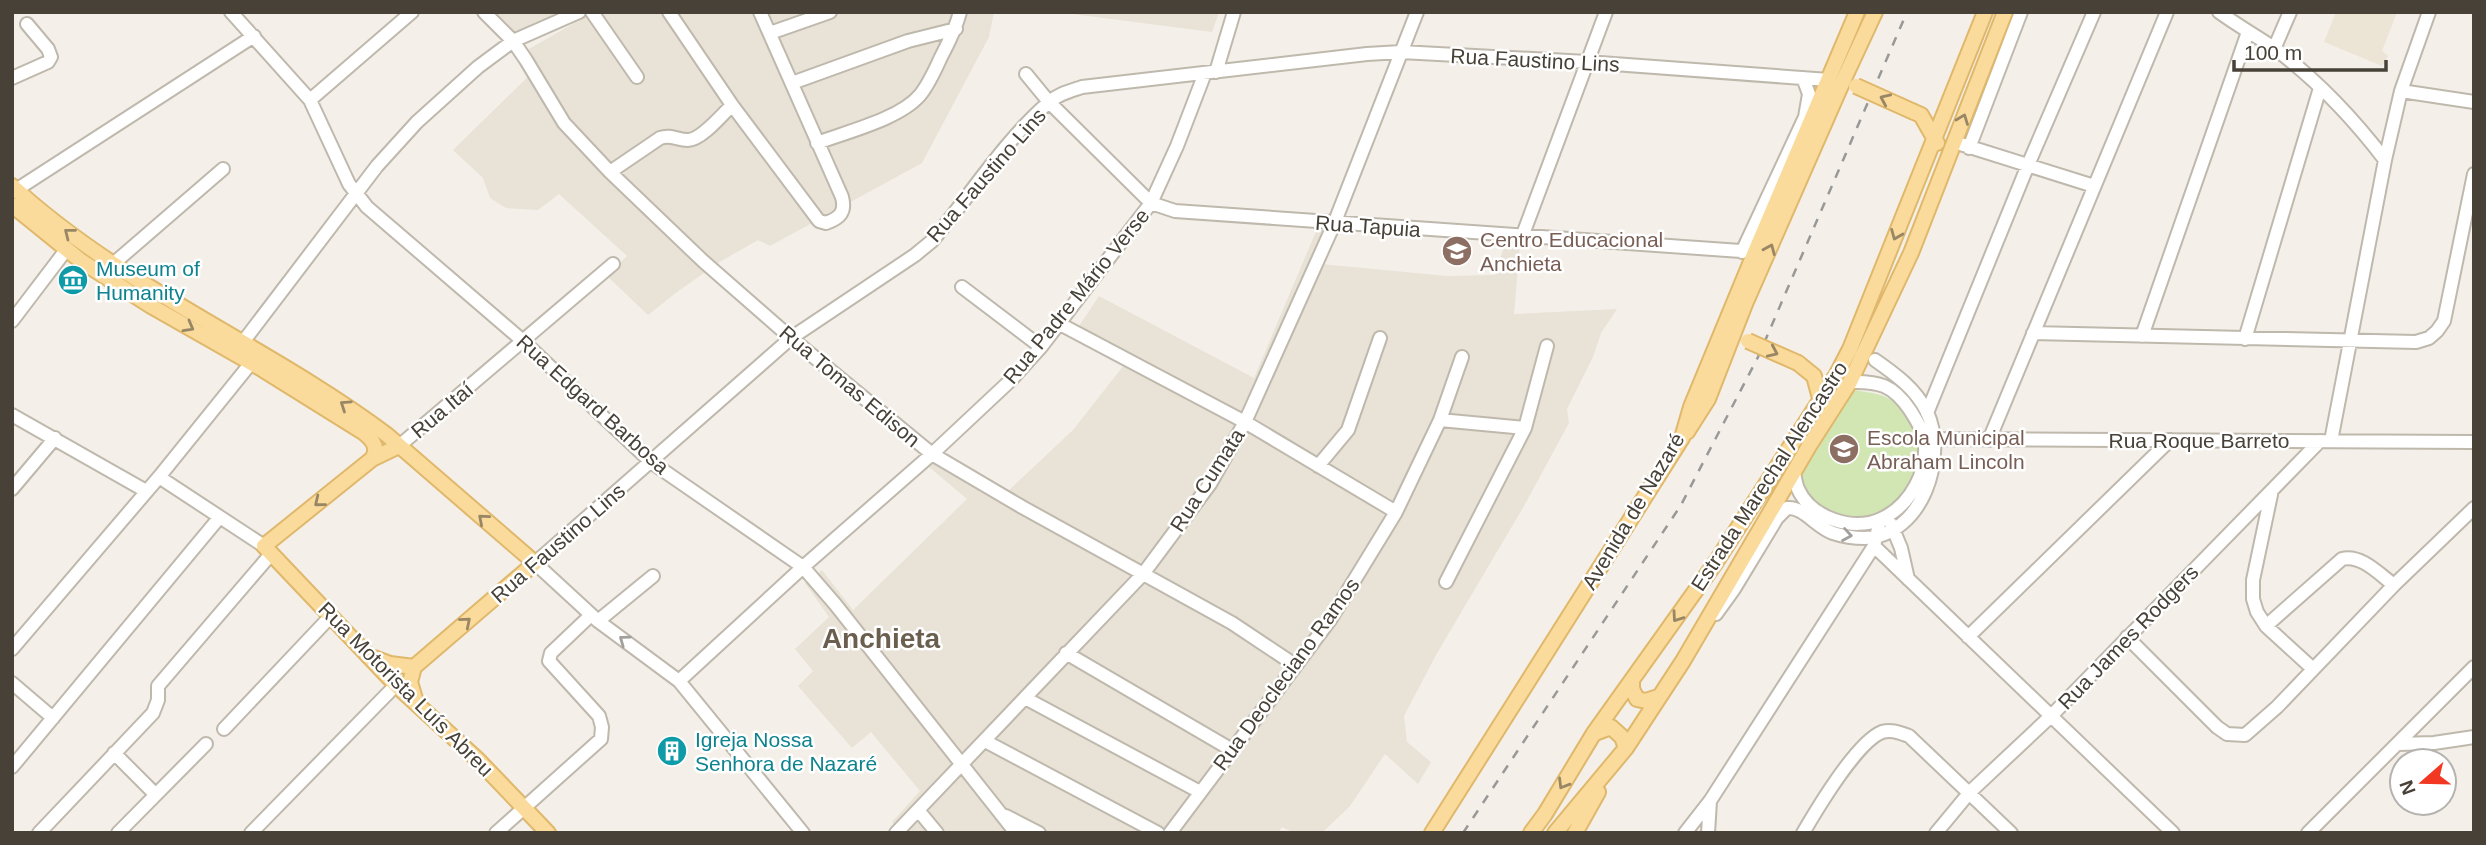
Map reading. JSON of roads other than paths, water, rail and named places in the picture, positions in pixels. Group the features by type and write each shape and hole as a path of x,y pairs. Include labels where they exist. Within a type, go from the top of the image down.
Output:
{"main road":[{"path":"1682,438 1708,399 1834,86 1857,12"},
{"path":"1834,86 1852,60 1875,12"},
{"name":"Estrada Marechal Alencastro","path":"1531,833 1594,733 1716,562 1821,402 1850,349 1985,12"},
{"name":"Estrada Marechal Alencastro","path":"1555,833 1626,748 1702,630 1809,446 1850,383 1911,253 2005,12"},
{"path":"1852,60 1855,85"},
{"path":"1834,86 1855,85 1918,113 1935,138 1941,157 1939,183"},
{"name":"Avenida de Nazaré","path":"1432,833 1682,438 1691,407 1736,299 1748,252 1815,112 1834,86"},
{"path":"1918,113 1949,107"},
{"path":"14,188 71,235 113,264 346,406 399,446 535,563"},
{"path":"12,205 66,250 151,306 251,363 367,435 376,446 372,459"},
{"path":"1736,299 1738,321 1747,341 1798,363 1814,376 1821,402"},
{"path":"1725,356 1747,341"},
{"name":"Rua Itaí","path":"267,550 372,459 399,446"},
{"name":"Rua Motorista Luís Abreu","path":"267,550 396,685 548,833"},
{"name":"Rua Faustino Lins","path":"414,667 535,563"},
{"path":"372,657 390,664 414,667 410,682 416,702"},
{"path":"1632,681 1632,689 1637,699 1646,701 1658,697"},
{"path":"1594,733 1611,727 1622,737 1626,748"},
{"path":"1574,833 1608,771"}],"street":[{"name":"Rua Edgard Barbosa","path":"231,12 310,100 356,194 523,341 651,462 803,567 1016,833"},
{"path":"310,100 412,12"},
{"name":"Rua Tomas Edison","path":"484,12 513,41 564,123 610,172 703,261 791,338 932,454 1022,508 1233,623 1294,665"},
{"path":"243,342 377,166 417,122 513,41 579,12"},
{"path":"592,12 637,77"},
{"path":"669,12 732,106 820,221 830,222 840,217 844,204 760,12"},
{"path":"770,33 830,12"},
{"path":"817,144 894,114 919,96 956,29 960,12"},
{"name":"Rua Padre Mário Verse","path":"679,681 932,454 1012,379 1041,347 1152,203 1211,73 1234,12"},
{"name":"Rua Cumata","path":"897,833 1143,573 1227,457 1334,224 1417,12"},
{"path":"1522,237 1606,12"},
{"path":"1969,148 2021,12"},
{"path":"1876,541 1907,518 1924,494 1934,464 1927,413 2028,165 2094,12"},
{"path":"1989,440 2167,12"},
{"path":"2219,12 2274,49 2320,88 2362,129 2385,160"},
{"path":"2274,49 2290,12"},
{"path":"2326,441 2352,342 2385,160 2401,91 2428,12"},
{"path":"12,78 48,62 51,57 48,49 27,24"},
{"path":"792,83 908,41 956,29"},
{"path":"2142,336 2248,33"},
{"path":"14,188 254,36"},
{"name":"Rua Faustino Lins","path":"535,563 791,338 932,241 1015,137 1049,102 1067,92 1401,52 1804,78 1834,86"},
{"path":"1026,74 1049,102 1152,203"},
{"name":"Avenida de Nazaré","path":"1748,252 1805,117 1809,94 1804,78"},
{"path":"2245,339 2320,88"},
{"path":"2401,91 2474,102"},
{"path":"610,172 665,136 685,140 695,138 732,106"},
{"path":"1954,142 2094,186"},
{"path":"113,264 223,169"},
{"path":"2034,333 2352,342 2416,342 2429,338 2438,331 2444,321 2474,174"},
{"name":"Rua Tapuia","path":"1152,203 1160,208 1190,214 1748,252"},
{"path":"12,321 66,250"},
{"name":"Rua Itaí","path":"399,446 613,264"},
{"path":"962,287 1041,347"},
{"path":"1058,323 1245,422 1396,512"},
{"path":"1794,473 1798,489 1816,511 1832,520 1861,524 1884,518 1908,497 1917,485 1929,439 1906,404 1883,384 1875,360 1874,333"},
{"path":"1318,466 1348,430 1380,338"},
{"path":"1446,582 1525,428 1547,346"},
{"name":"Rua Deocleciano Ramos","path":"1170,833 1330,620 1396,512 1440,420 1462,357"},
{"path":"1875,360 1912,389 1927,413"},
{"path":"12,649 159,477 251,363"},
{"path":"1850,383 1883,384"},
{"path":"12,415 146,491"},
{"path":"1440,420 1525,428"},
{"path":"12,489 55,438"},
{"name":"Rua Roque Barreto","path":"1929,439 2474,442"},
{"path":"1968,637 2170,440"},
{"name":"Rua James Rodgers","path":"1936,833 1970,792 2051,716 2272,489 2326,441"},
{"path":"39,833 153,713 158,700 158,686 267,550 159,477"},
{"path":"2272,489 2253,580 2253,599 2266,626 2312,668"},
{"name":"Estrada Marechal Alencastro","path":"1702,630 1729,598 1777,518 1787,508 1795,508 1832,533 1876,541"},
{"path":"2127,637 2217,727 2227,734 2245,735 2277,707 2394,585 2474,508"},
{"path":"12,767 219,518"},
{"path":"1884,518 1893,528 1904,558 1908,580"},
{"path":"1685,833 1710,801 1876,541 1884,518"},
{"path":"1876,541 1908,580 2173,833"},
{"path":"2266,626 2332,565 2342,559 2352,556 2394,585"},
{"path":"535,563 594,618 679,681 803,833"},
{"path":"496,833 599,741 602,727 599,716 549,661 551,653 653,576"},
{"path":"223,729 331,615"},
{"path":"1066,653 1232,750"},
{"path":"2308,833 2474,667"},
{"path":"12,683 53,718"},
{"path":"251,833 396,685"},
{"path":"1025,698 1200,792"},
{"path":"1803,833 1841,775 1874,737 1884,731 1895,731 1909,736 2011,833"},
{"path":"2398,744 2434,743 2474,737"},
{"path":"985,741 1158,833"},
{"path":"118,833 206,744"},
{"path":"114,753 155,794"},
{"path":"1708,833 1710,801"},
{"path":"918,810 937,833"},
{"path":"999,813 1039,833"}],"railway":[{"path":"1463,833 1681,505 1758,357 1907,12"}],"place":[{"name":"Centro Educacional Anchieta","path":"1457,251"},
{"name":"Museum of Humanity","path":"73,280"},
{"name":"Escola Municipal Abraham Lincoln","path":"1844,449"},
{"name":"Igreja Nossa Senhora de Nazaré","path":"672,751"}],"district":[{"name":"Anchieta","path":"881,638"}]}
